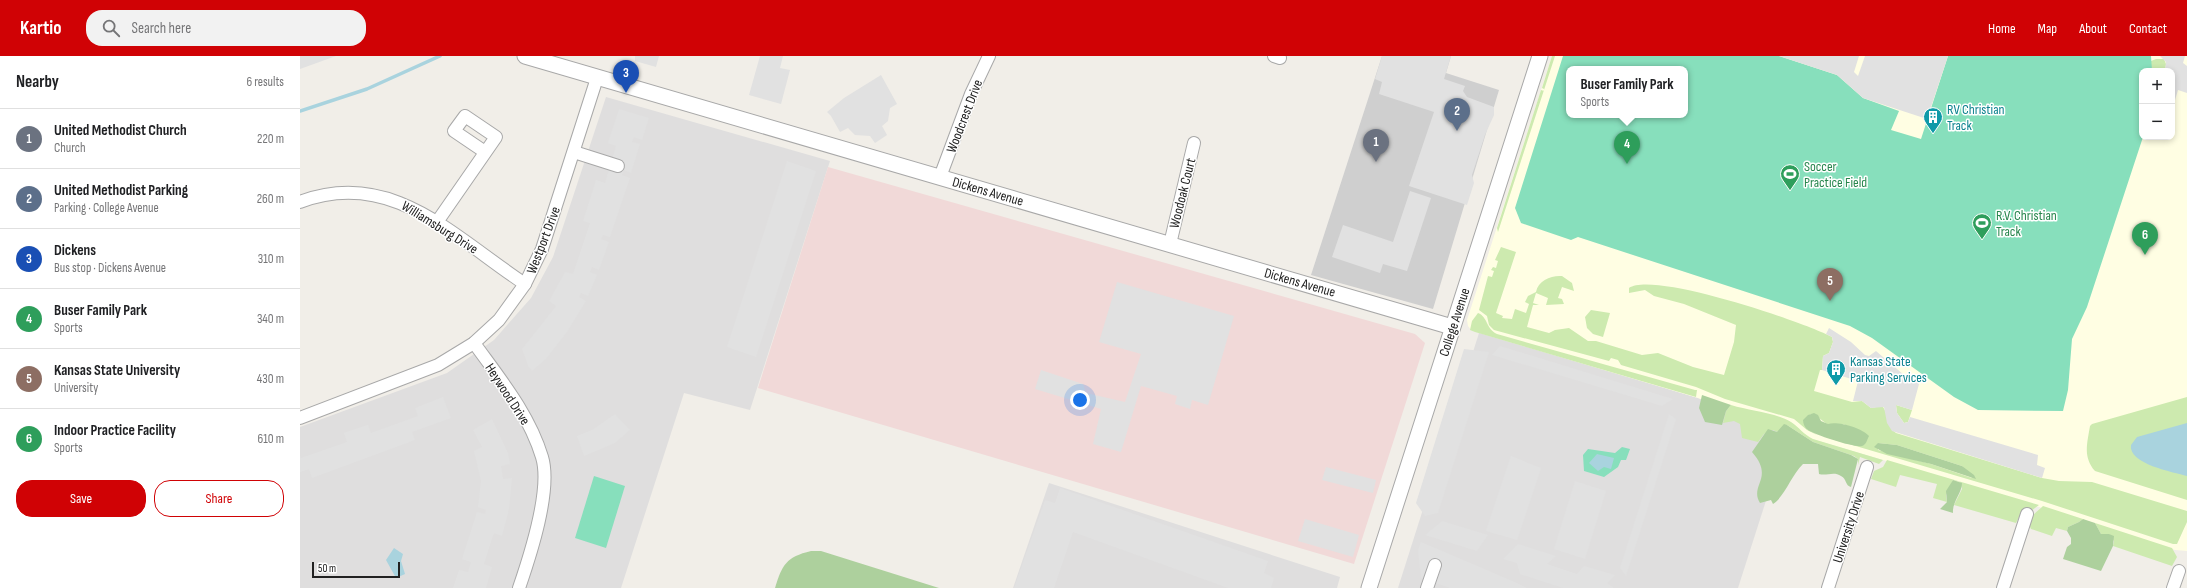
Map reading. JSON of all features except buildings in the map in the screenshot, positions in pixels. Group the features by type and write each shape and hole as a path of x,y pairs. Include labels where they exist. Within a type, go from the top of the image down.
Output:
{"street":[{"name":"Dickens Avenue","path":"525,56 1452,327"},
{"name":"Woodcrest Drive","path":"940,177 971,94 989,56"},
{"name":"College Avenue","path":"1369,588 1540,56"},
{"name":"Westport Drive","path":"300,418 438,364 474,343 499,320 525,284 542,249 597,78"},
{"name":"Woodoak Court","path":"1170,244 1194,143"},
{"path":"437,222 485,152"},
{"path":"574,152 618,166"},
{"name":"Williamsburg Drive","path":"300,202 325,194 356,192 384,197 405,203 437,222 525,284"},
{"name":"Heywood Drive","path":"474,343 526,416 543,458 541,513 533,547 519,588"},
{"name":"University Drive","path":"1828,588 1868,467"},
{"path":"2004,588 2027,514"},
{"path":"1427,588 1435,565"},
{"path":"2173,588 2179,571"}],"shaded area":[{"path":"300,56 336,56 300,69"},
{"path":"635,56 659,56 656,67 635,61"},
{"path":"760,56 783,56 780,68 790,70 781,104 749,95"},
{"path":"1382,56 1451,56 1446,73 1499,90 1433,309 1311,275"},
{"path":"1382,56 1451,56 1444,79 1465,86 1463,91 1467,97 1494,107 1494,115 1485,135 1472,175 1474,183 1467,205 1409,186 1434,112 1379,94 1382,82 1375,79"},
{"path":"1552,56 2187,56 2187,551 2175,550 1998,494 1788,432 1698,398 1471,330 1468,326 1467,320"},
{"path":"1779,56 1859,56 1854,72 1858,76 1865,56 1948,56 1927,119 1863,98 1837,75"},
{"path":"2160,56 2185,56 2183,63 2187,66 2187,93 2178,90 2175,100 2175,68 2165,68 2166,62"},
{"path":"881,75 897,104 890,108 888,121 882,126 887,135 875,143 870,136 855,135 848,128 840,132 827,112 844,98"},
{"path":"606,97 830,161 750,410 684,393 621,588 300,588 300,427 447,373 494,340 531,298 553,257"},
{"path":"619,109 649,118 642,140 634,137 632,142 640,144 631,173 624,170 622,175 630,178 610,237 603,235 601,239 609,242 599,270 592,267 590,272 597,275 588,296 581,293 579,297 586,301 567,332 546,359 532,371 528,366 522,349 556,306 549,301 565,272 573,274 590,223 583,221 596,180 605,183 616,146 608,143"},
{"path":"787,161 816,171 756,357 727,347"},
{"path":"828,167 1415,334 1425,343 1354,564 758,388"},
{"path":"1410,191 1431,198 1407,271 1383,264 1380,273 1332,257 1343,225 1393,242"},
{"path":"1117,282 1234,316 1208,405 1192,400 1190,409 1175,404 1177,396 1141,386 1121,452 1093,444 1101,409 1035,389 1041,370 1083,384 1086,393 1125,402 1141,354 1099,342"},
{"path":"1829,328 1851,342 1865,355 1869,356 1876,351 1904,375 1907,374 1919,384 1912,410 1896,405 1897,413 1904,423 1908,422 1910,417 2038,455 2037,465 2045,468 2042,478 1892,431 1887,423 1884,407 1871,408 1862,401 1853,401 1858,381 1822,370 1823,356 1829,353 1833,342 1832,337 1826,334"},
{"path":"1479,333 1698,398 1788,432 1738,588 1398,588"},
{"path":"1500,346 1673,399 1662,406 1492,355"},
{"path":"1464,349 1489,352 1438,513 1425,516 1416,503"},
{"path":"443,397 451,418 412,432 415,440 312,478 309,469 300,472 300,456 301,458 347,442 344,433 368,425 371,433 418,416 415,408"},
{"path":"615,414 630,430 615,443 584,456 577,436 592,430"},
{"path":"1669,414 1676,419 1626,576 1620,568"},
{"path":"492,419 508,453 510,464 501,466 503,479 512,478 509,509 502,536 494,533 484,564 492,567 486,588 453,588 459,570 468,572 471,562 462,559 477,512 485,514 486,510 478,507 481,481 474,451 482,447 473,430"},
{"path":"1511,456 1541,468 1517,540 1486,531"},
{"path":"1326,467 1376,480 1373,493 1322,480"},
{"path":"1575,481 1606,491 1585,559 1554,549"},
{"path":"1049,483 1340,577 1337,588 1013,588"},
{"path":"1060,488 1268,561 1264,573 1274,578 1271,588 1228,588 1073,532 1054,588 1014,588 1045,500 1055,503"},
{"path":"1305,519 1359,535 1353,557 1298,541"},
{"path":"1442,521 1488,535 1477,551 1425,535"},
{"path":"1421,542 1527,588 1450,588 1421,578 1418,550"},
{"path":"1518,544 1556,556 1547,564 1577,574 1584,566 1615,575 1607,583 1614,588 1563,588 1520,574 1517,563 1503,559"}],"green space":[{"path":"1552,56 1555,56 1544,90 1542,88"},
{"path":"1563,56 1779,56 1837,75 1863,98 1899,111 1891,130 1921,139 1948,56 2151,56 2152,68 2139,68 2139,140 2142,140 2087,307 2072,339 2068,390 2063,411 1978,410 1954,397 1872,338 1850,326 1578,237 1571,240 1521,223 1515,208"},
{"path":"2156,59 2164,59 2165,68 2151,68 2151,61"},
{"path":"1541,90 1544,91 1498,232 1497,228"},
{"path":"1501,247 1516,252 1496,313 1503,316 1502,318 1512,319 1515,309 1526,313 1529,304 1525,302 1528,296 1536,292 1542,281 1554,276 1562,276 1572,283 1574,291 1562,287 1558,298 1562,299 1564,304 1546,305 1548,298 1536,293 1533,303 1539,305 1533,305 1527,327 1549,333 1555,330 1569,328 1588,341 1596,341 1642,355 1658,353 1693,367 1724,375 1734,342 1736,325 1684,304 1654,296 1645,290 1629,293 1629,288 1644,285 1667,286 1729,300 1762,310 1832,337 1833,342 1829,353 1823,356 1822,370 1820,370 1814,391 1852,402 1862,401 1871,408 1882,406 1890,426 1896,433 2042,478 2059,481 2092,482 2187,511 2187,522 2177,544 2173,544 2042,501 1848,444 1858,430 1843,424 1828,425 1814,414 1810,414 1807,429 1817,435 1807,430 1794,419 1725,399 1696,387 1621,365 1618,360 1611,358 1609,361 1494,330 1489,325 1487,316 1479,310 1488,276 1492,277 1494,271 1491,270 1493,267 1496,268 1498,261 1495,260","holes":["1878,443 1897,445 1962,466 1972,478 1931,464 1878,450"]},
{"path":"1591,310 1610,313 1603,337 1593,334 1587,328 1585,317"},
{"path":"1478,313 1484,317 1493,332 1497,334 1697,390 1696,397 1475,332 1470,330 1472,321"},
{"path":"1702,395 1731,405 1726,411 1722,425 1705,422 1699,408"},
{"path":"2187,397 2187,500 2095,471 2091,466 2087,455 2087,450 2090,426 2092,424"},
{"path":"1731,405 1777,416 1791,422 1813,439 1883,460 1879,464 1860,457 1858,465 1858,459 1854,456 1813,442 1787,425 1777,432 1773,430 1764,434 1758,442 1742,438 1740,424 1734,421 1723,423 1726,411"},
{"path":"1896,405 1912,410 1908,422 1904,423 1897,413"},
{"path":"1814,413 1818,415 1821,421 1828,424 1844,424 1861,430 1869,436 1862,446 1826,438 1808,430 1804,426 1803,420 1808,415"},
{"path":"1784,424 1813,442 1851,455 1858,459 1851,487 1843,477 1833,474 1819,474 1818,464 1803,464 1785,491 1773,504 1771,500 1760,503 1757,497 1757,491 1762,475 1761,468 1752,452 1768,429 1777,432"},
{"path":"1878,443 1897,445 1962,466 1974,475 1976,479 1931,464 1887,454 1874,447"},
{"path":"1622,447 1630,449 1626,460 1621,460 1618,467 1604,477 1584,471 1583,455 1588,449 1615,453"},
{"path":"1887,460 2039,505 2031,511 2022,511 2016,523 1954,505 1962,489 1960,482 1953,480 1946,495 1947,502 1933,498 1937,484 1900,475 1896,487 1871,479 1874,471 1883,467"},
{"path":"594,476 625,486 606,548 575,538"},
{"path":"1953,480 1962,483 1962,487 1954,505 1953,513 1940,509 1947,502 1946,491"},
{"path":"2043,506 2083,519 2068,527 2067,531 2056,528 2052,536 2031,529 2031,519"},
{"path":"2083,519 2095,523 2101,534 2109,534 2114,536 2113,546 2101,571 2063,559 2067,547 2071,544 2071,538 2067,531 2068,527"},
{"path":"2095,523 2172,548 2177,557 2172,566 2113,546 2114,541 2109,534 2101,534"},
{"path":"811,551 821,551 939,588 775,588 780,573 786,563 796,556"}],"water":[{"path":"2187,423 2187,476 2153,466 2144,462 2132,452 2131,445 2137,437"},
{"path":"1597,454 1614,458 1611,469 1604,467 1598,471 1589,463"},
{"path":"394,548 403,554 401,561 405,574 396,578 386,560"}],"waterway":[{"path":"300,111 367,89 440,56"}],"place":[{"name":"Dickens","path":"626,93"},
{"name":"United Methodist Parking","path":"1457,131"},
{"name":"RV Christian Track","path":"1933,134"},
{"name":"United Methodist Church","path":"1376,162"},
{"name":"Buser Family Park","path":"1627,164"},
{"name":"Soccer Practice Field","path":"1790,191"},
{"name":"R.V. Christian Track","path":"1982,240"},
{"name":"Indoor Practice Facility","path":"2145,255"},
{"name":"Kansas State University","path":"1830,301"},
{"name":"Kansas State Parking Services","path":"1836,386"}]}
